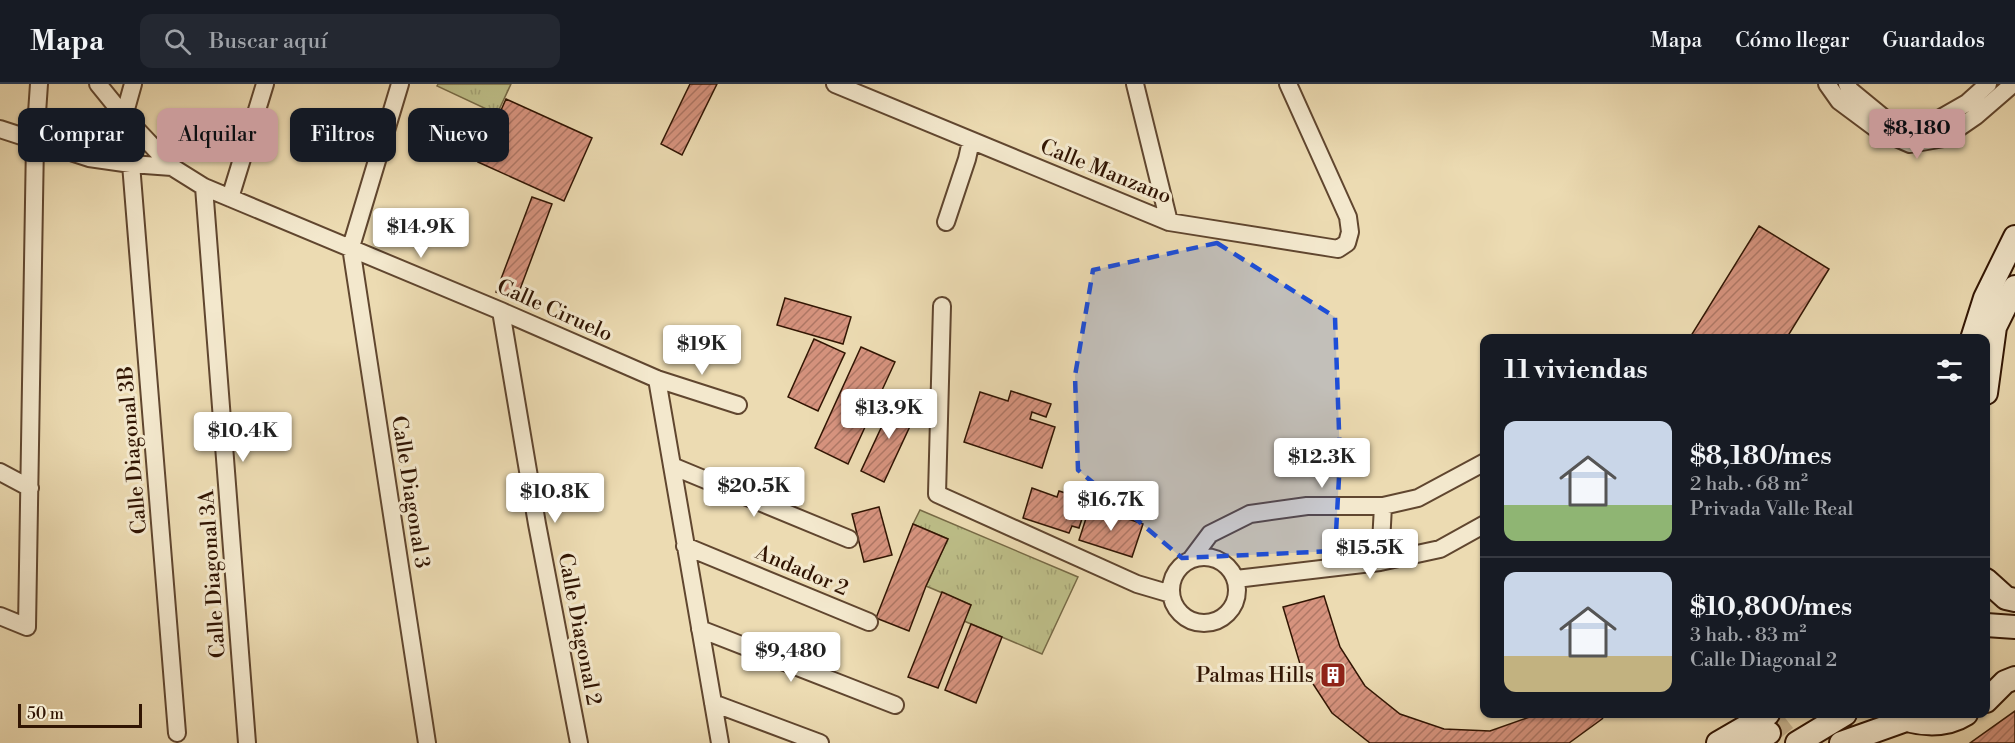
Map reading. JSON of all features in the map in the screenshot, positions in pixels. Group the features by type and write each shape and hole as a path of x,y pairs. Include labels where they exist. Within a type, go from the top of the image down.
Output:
{"main road":[{"path":"1974,334 1985,298 2015,237"},
{"path":"1991,338 2015,287"},
{"path":"1990,584 2006,598 2015,600"},
{"path":"1990,625 2015,627"},
{"path":"1990,697 2012,678"},
{"path":"1797,743 1838,718"},
{"path":"1847,741 1851,718"},
{"path":"1847,741 1897,718"},
{"path":"1904,718 1933,724 1960,718"},
{"path":"1718,743 1763,730"}],"street":[{"path":"37,108 39,84"},
{"path":"98,84 118,108"},
{"path":"126,108 133,84"},
{"path":"230,198 265,84"},
{"path":"351,248 400,84"},
{"path":"1135,84 1169,222"},
{"name":"Calle Manzano","path":"844,86 1169,222 1338,249 1347,243 1350,232 1348,218 1288,84"},
{"path":"1827,84 1839,101 1878,130 1910,144 1944,138 1976,116 2013,84"},
{"path":"1847,84 1850,90 1884,118 1911,124 1939,119 1967,104 1988,84"},
{"path":"0,129 18,136"},
{"path":"145,138 172,167"},
{"path":"946,222 971,141"},
{"path":"0,616 27,627 35,162"},
{"path":"117,162 172,167"},
{"name":"Calle Diagonal 3B","path":"131,164 177,733"},
{"name":"Calle Ciruelo","path":"172,167 204,187 657,379 738,405"},
{"name":"Calle Diagonal 3A","path":"204,187 247,743"},
{"name":"Calle Diagonal 3","path":"351,248 427,743"},
{"path":"942,306 937,494 1137,584 1171,594"},
{"name":"Calle Diagonal 2","path":"501,311 537,524 579,743"},
{"path":"657,379 720,743"},
{"path":"1192,558 1214,557 1231,569 1236,579 1238,590 1231,611 1212,623 1201,624 1190,621 1174,605 1171,594 1171,583 1175,572 1192,558 1210,534 1250,514 1307,506 1383,506 1419,498 1480,465"},
{"path":"672,466 849,539"},
{"path":"0,472 30,488"},
{"path":"1380,562 1383,506"},
{"path":"1236,579 1380,562 1440,549 1480,527"},
{"name":"Andador 2","path":"686,546 868,622"},
{"path":"700,629 895,705"},
{"path":"713,703 820,743"}],"highlighted area":[{"path":"1217,243 1335,317 1340,459 1335,551 1182,558 1078,470 1075,376 1093,270"}],"green space":[{"path":"438,84 511,84 500,108 484,108 437,86"},
{"path":"920,510 1078,577 1042,654 964,621 971,605 926,586 948,539 913,524"}],"building":[{"path":"690,84 717,84 682,155 661,144"},
{"path":"506,99 592,138 564,201 478,162 509,162 509,108 502,108"},
{"path":"532,197 552,204 516,300 496,292"},
{"path":"1759,226 1829,269 1789,334 1692,334"},
{"path":"785,298 851,317 843,344 777,325"},
{"path":"814,339 845,353 818,411 788,397"},
{"path":"861,347 895,362 848,464 815,448"},
{"path":"1011,391 1051,404 1046,417 1032,412 1030,419 1055,427 1042,468 964,442 980,392 1008,401"},
{"path":"895,398 918,409 884,482 861,471"},
{"path":"1032,488 1057,497 1059,491 1088,500 1079,528 1072,526 1069,533 1023,518"},
{"path":"1090,506 1143,524 1132,557 1079,540"},
{"path":"879,507 892,555 864,562 852,514"},
{"path":"913,524 948,539 926,586 909,631 876,618"},
{"path":"942,592 971,605 938,688 908,677"},
{"name":"Palmas Hills","path":"1324,596 1340,647 1365,686 1400,714 1444,729 1490,731 1527,718 1603,718 1569,743 1370,743 1332,713 1300,664 1283,607"},
{"path":"971,624 1002,637 976,703 945,690"},
{"path":"2015,711 2015,743 1970,743"}],"tunnel":[{"path":"1769,733 1788,718"}],"place":[{"name":"Palmas Hills","path":"1333,675"}]}
